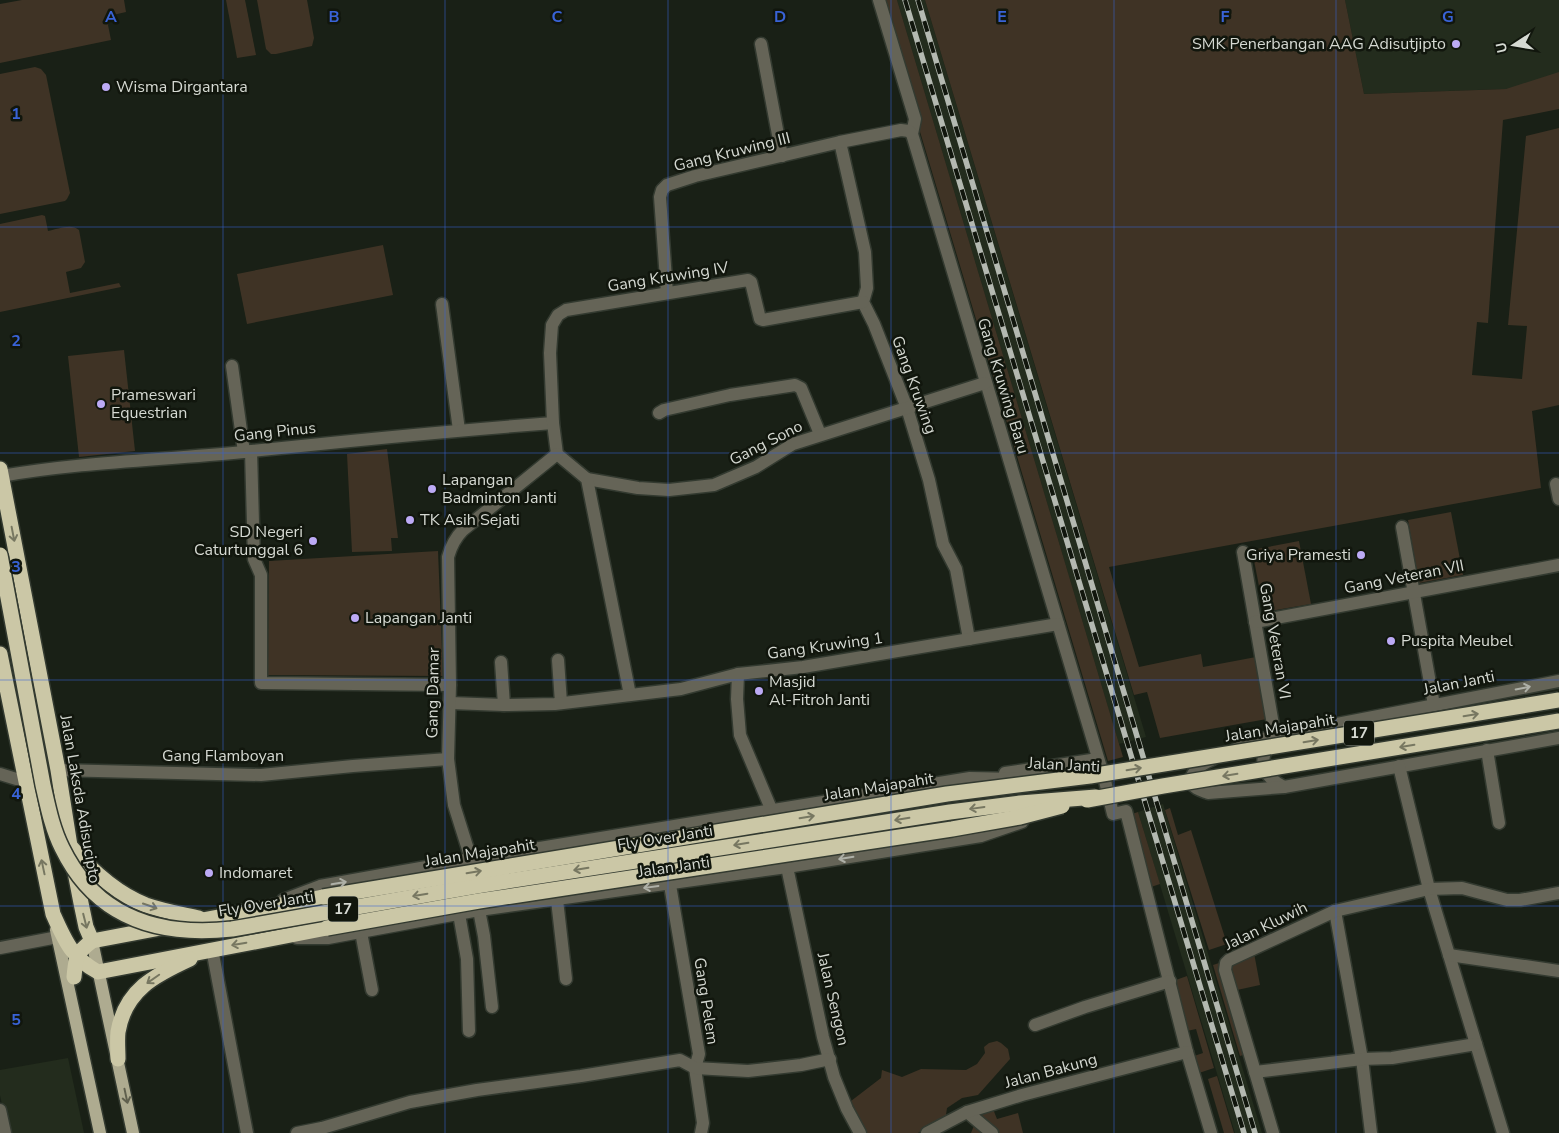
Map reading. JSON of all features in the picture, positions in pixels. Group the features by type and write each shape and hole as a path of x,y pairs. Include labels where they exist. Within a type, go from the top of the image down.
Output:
{"highway":[{"name":"Jalan Laksda Adisucipto","path":"1,472 58,770 70,846 86,927 92,941"},
{"name":"Fly Over Janti","path":"0,554 43,786 55,832 71,864 98,896 131,917 149,924 183,931 232,929 476,886 1103,790"},
{"path":"0,656 26,743 33,748 40,747 44,741 44,726 35,651"},
{"path":"0,656 53,914 62,938 76,956 98,972"},
{"name":"Jalan Majapahit","path":"207,919 323,897 947,794 1100,775 1559,700"},
{"name":"17","path":"98,972 212,949 479,901 1020,818 1103,790 1559,722"},
{"name":"17","path":"70,846 94,871 132,898 162,910 207,919"},
{"name":"17","path":"92,941 207,919"},
{"path":"74,977 76,956 82,948 92,941"},
{"path":"118,1059 120,1021 133,997 153,978 212,949"}],"main road":[{"path":"62,938 100,1133"},
{"name":"Jalan Laksda Adisucipto","path":"92,941 134,1133"},
{"path":"74,977 108,1133"}],"street":[{"name":"Gang Kruwing Baru","path":"879,0 915,119 911,130 912,134 1098,758 1103,790 1113,814 1126,811 1170,981"},
{"path":"761,44 782,156"},
{"name":"Gang Kruwing III","path":"667,294 660,196 666,186 695,176 840,142 900,130 909,131 912,134"},
{"path":"840,142 865,252 867,288 863,302"},
{"name":"Gang Kruwing IV","path":"557,454 553,423 550,353 552,325 558,315 566,310 748,280 751,282 760,319 763,320 863,302"},
{"name":"Gang Kruwing","path":"863,302 878,333 907,408 929,480 942,544 956,569 969,639"},
{"path":"442,304 459,430"},
{"path":"232,366 247,451 254,559 261,575 261,683 450,685"},
{"name":"Gang Sono","path":"587,479 638,488 669,490 714,486 756,467 792,444 985,383"},
{"path":"659,413 664,410 730,395 795,385 802,388 820,434"},
{"name":"Gang Pinus","path":"1,472 553,423"},
{"path":"557,454 587,479 630,695"},
{"name":"Gang Damar","path":"471,859 454,805 448,759 450,685 448,557 450,548 463,530 557,454"},
{"path":"1556,484 1559,498"},
{"path":"1402,527 1434,705"},
{"name":"Gang Veteran VI","path":"1243,552 1275,736"},
{"name":"Gang Veteran VII","path":"1255,622 1559,565"},
{"name":"Gang Kruwing 1","path":"450,702 504,705 560,703 681,689 738,674 803,667 1058,624"},
{"path":"558,660 560,703"},
{"path":"500,662 504,705"},
{"path":"738,674 737,699 740,735 772,811"},
{"name":"Jalan Janti","path":"1559,681 1254,741 1204,763 1195,770 1190,782 1194,787 1208,792 1284,787 1559,738"},
{"path":"1275,736 1266,750 1263,766 1266,774 1274,782 1284,787"},
{"path":"1487,750 1499,823"},
{"path":"970,778 1098,758"},
{"name":"Gang Flamboyan","path":"58,770 261,775 448,759"},
{"path":"1399,766 1429,890 1503,1133"},
{"path":"0,774 26,782"},
{"path":"970,778 982,784 992,793 997,802 999,813 997,823 993,830 981,836"},
{"name":"Jalan Janti","path":"259,909 320,886 471,859 970,778 1103,790"},
{"name":"Jalan Janti","path":"267,939 328,938 479,910 787,867 981,836 1103,790"},
{"path":"607,837 615,892"},
{"name":"Jalan Sengon","path":"787,867 821,1027 834,1077 847,1109 860,1133"},
{"name":"Gang Pelem","path":"670,884 699,1054 696,1068 702,1128"},
{"name":"Jalan Kluwih","path":"1255,1072 1225,970 1226,963 1232,957 1335,911 1429,890 1462,888 1507,900 1534,898 1559,893"},
{"path":"558,900 566,979"},
{"path":"479,910 484,936 492,1007"},
{"path":"1335,911 1362,1059 1371,1133"},
{"path":"458,914 467,960 469,1031"},
{"path":"361,932 372,990"},
{"path":"0,948 62,938"},
{"path":"212,949 248,1133"},
{"path":"1449,955 1559,971"},
{"path":"1034,1025 1170,981 1187,1052 1211,1133"},
{"path":"1273,1133 1255,1072 1362,1059 1392,1058 1476,1044"},
{"name":"Jalan Bakung","path":"927,1133 968,1112 1022,1095 1187,1052"},
{"path":"297,1133 322,1128 410,1102 477,1090 680,1060 696,1068 748,1071 801,1065 830,1059"},
{"path":"0,1110 5,1133"},
{"path":"968,1112 992,1133"}],"shaded area":[{"path":"22,0 124,0 126,12 113,15 108,25 111,40 0,63 0,4"},
{"path":"226,0 245,0 256,55 237,58"},
{"path":"257,0 307,0 314,38 312,46 271,54 266,49"},
{"path":"884,0 897,0 1123,757 1108,761 918,125"},
{"path":"897,0 925,0 1146,737 1119,744"},
{"path":"925,0 1345,0 1364,94 1506,89 1559,72 1559,109 1503,120 1488,323 1477,322 1472,375 1522,379 1527,326 1508,325 1526,136 1559,128 1559,405 1532,411 1541,488 1109,567 1139,667 1201,654 1203,667 1256,657 1267,719 1160,738 1147,692 1134,695"},
{"name":"SMK Penerbangan AAG Adisutjipto","path":"1345,0 1559,0 1559,87 1364,94"},
{"path":"35,67 41,69 46,75 70,193 65,201 0,214 0,74"},
{"path":"42,215 45,216 48,231 68,227 79,230 85,262 81,268 66,272 70,293 119,283 121,287 0,312 0,224"},
{"path":"383,245 393,295 247,324 237,274"},
{"name":"Prameswari Equestrian","path":"124,350 135,451 79,457 68,356"},
{"path":"387,449 398,538 391,538 392,551 352,552 347,454"},
{"path":"1451,512 1463,575 1419,583 1408,520"},
{"path":"1299,541 1311,604 1264,612 1252,550"},
{"name":"Lapangan Janti","path":"438,551 443,676 268,675 269,561"},
{"path":"1163,804 1262,1133 1235,1133 1138,812"},
{"path":"1170,808 1178,835 1191,830 1227,944 1209,950 1165,810"},
{"path":"1138,812 1160,884 1148,888 1129,815"},
{"path":"1254,953 1260,985 1237,990 1230,964"},
{"path":"1219,963 1246,1054 1240,1056 1213,965"},
{"path":"1187,976 1214,1068 1199,1073 1194,1056 1203,1053 1196,1029 1187,1031 1173,981"},
{"path":"997,1041 1008,1049 1010,1059 978,1095 962,1098 947,1108 946,1115 918,1133 866,1133 851,1101 881,1078 882,1070 902,1077 921,1069 966,1070 977,1064 985,1053 984,1047 989,1043"},
{"path":"68,1058 84,1133 8,1133 0,1095 0,1070"},
{"path":"1217,1076 1234,1133 1224,1133 1208,1079"},
{"path":"993,1109 997,1119 1018,1113 1023,1133 971,1133 979,1113"}],"railway":[{"path":"905,0 1244,1133"},
{"path":"918,0 1255,1133"}],"place":[{"name":"SMK Penerbangan AAG Adisutjipto","path":"1456,44"},
{"name":"Wisma Dirgantara","path":"106,87"},
{"name":"Prameswari Equestrian","path":"101,404"},
{"name":"Lapangan Badminton Janti","path":"432,489"},
{"name":"TK Asih Sejati","path":"410,520"},
{"name":"SD Negeri Caturtunggal 6","path":"313,541"},
{"name":"Griya Pramesti","path":"1361,555"},
{"name":"Lapangan Janti","path":"355,618"},
{"name":"Puspita Meubel","path":"1391,641"},
{"name":"Masjid Al-Fitroh Janti","path":"759,691"},
{"name":"Indomaret","path":"209,873"}]}
